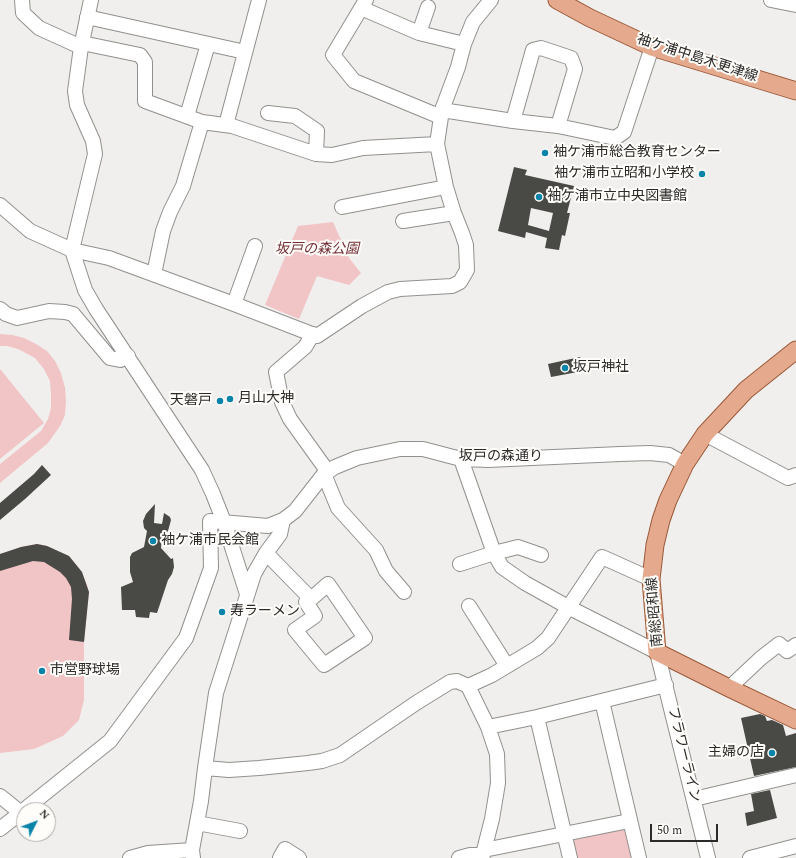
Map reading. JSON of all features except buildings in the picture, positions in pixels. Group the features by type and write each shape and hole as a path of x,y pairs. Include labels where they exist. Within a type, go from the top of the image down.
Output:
{"main road":[{"name":"袖ケ浦中島木更津線","path":"557,0 590,18 652,47 796,91"},
{"name":"南総昭和線","path":"796,350 746,390 705,434 685,464 668,500 661,520 655,545 651,579 658,652 796,720"}],"street":[{"path":"22,0 23,13 39,28 82,45 140,55 145,62 146,101 202,122 226,125 316,154 332,155 363,148 437,144"},
{"path":"91,0 76,78 75,92 77,105 93,141 95,154 72,250 85,290 202,470 214,494 247,594"},
{"path":"226,125 259,0"},
{"path":"0,205 30,231 72,250 109,258 317,336 362,306 388,292 400,289 452,286 460,282 467,270 466,245 446,187 437,144 442,113 458,67 464,44 473,22 491,0"},
{"path":"771,0 796,5"},
{"path":"464,44 419,33 364,4 333,55 354,81 442,113 558,126 615,138 624,132 652,47"},
{"path":"419,33 428,7"},
{"path":"87,17 245,52"},
{"path":"187,116 208,44"},
{"path":"513,122 533,50 542,48 570,58 574,69 558,126"},
{"path":"268,113 295,116 316,131 316,154"},
{"path":"154,274 170,212 182,186 202,122"},
{"path":"342,207 446,187"},
{"path":"403,221 454,213"},
{"path":"234,304 255,246"},
{"path":"0,309 6,314 17,318 49,311 73,314 110,358 120,360 128,356"},
{"path":"313,334 305,347 276,372 282,402 290,419 326,473 338,508 376,550 386,571 404,592"},
{"path":"705,434 788,478 796,475"},
{"name":"坂戸の森通り","path":"224,522 268,526 283,520 295,511 326,473 335,467 357,458 400,449 423,449 461,459 488,460 650,454 669,455 685,464"},
{"path":"461,459 494,553 502,567 525,583 568,607 658,652"},
{"path":"130,858 148,853 192,854 202,801 205,768 216,693 254,574 266,553 280,534 283,520"},
{"path":"34,802 110,741 186,638 211,568 209,531 210,521 224,522"},
{"path":"460,564 518,547 541,555"},
{"path":"266,553 311,599"},
{"path":"468,686 507,666 537,648 548,638 602,557 651,579"},
{"path":"328,584 365,638 324,665 295,630 315,616 306,602 311,599 328,584"},
{"path":"469,606 507,666"},
{"path":"729,688 761,658 779,644 787,651 796,645"},
{"name":"フラワーライン","path":"658,652 708,858"},
{"path":"205,768 229,770 259,768 322,761 340,755 380,727 450,682 457,681 468,686 488,727 497,754 498,783 492,819 483,855"},
{"path":"488,727 537,717 666,685"},
{"path":"602,701 629,821 639,858"},
{"path":"537,717 570,858"},
{"path":"694,799 796,775"},
{"path":"0,796 16,806"},
{"path":"0,829 16,816"},
{"path":"459,858 470,855 483,855 565,833 629,821"},
{"path":"197,823 240,831"},
{"path":"750,858 778,855 796,846"},
{"path":"280,858 285,849 300,858"}],"green space":[{"name":"坂戸の森公園","path":"333,222 349,258 361,273 349,285 317,276 299,319 265,305 298,226"},
{"path":"0,334 24,338 47,351 55,361 61,373 65,388 66,401 65,415 60,426 48,443 0,483 0,464 41,431 48,419 51,408 51,395 50,381 44,369 35,358 18,349 0,346"},
{"path":"0,369 44,423 0,459"},
{"name":"市営野球場","path":"37,544 47,546 69,556 79,568 86,582 89,592 84,642 84,700 79,720 63,736 34,749 0,753 0,554 21,547"},
{"path":"626,826 633,858 575,858 571,838"}],"place":[{"name":"袖ケ浦市総合教育センター","path":"545,153"},
{"name":"袖ケ浦市立昭和小学校","path":"702,174"},
{"name":"袖ケ浦市立中央図書館","path":"539,197"},
{"name":"坂戸神社","path":"565,368"},
{"name":"月山大神","path":"230,399"},
{"name":"天磐戸","path":"220,401"},
{"name":"袖ケ浦市民会館","path":"153,541"},
{"name":"寿ラーメン","path":"222,612"},
{"name":"市営野球場","path":"42,671"},
{"name":"主婦の店","path":"772,753"}]}
